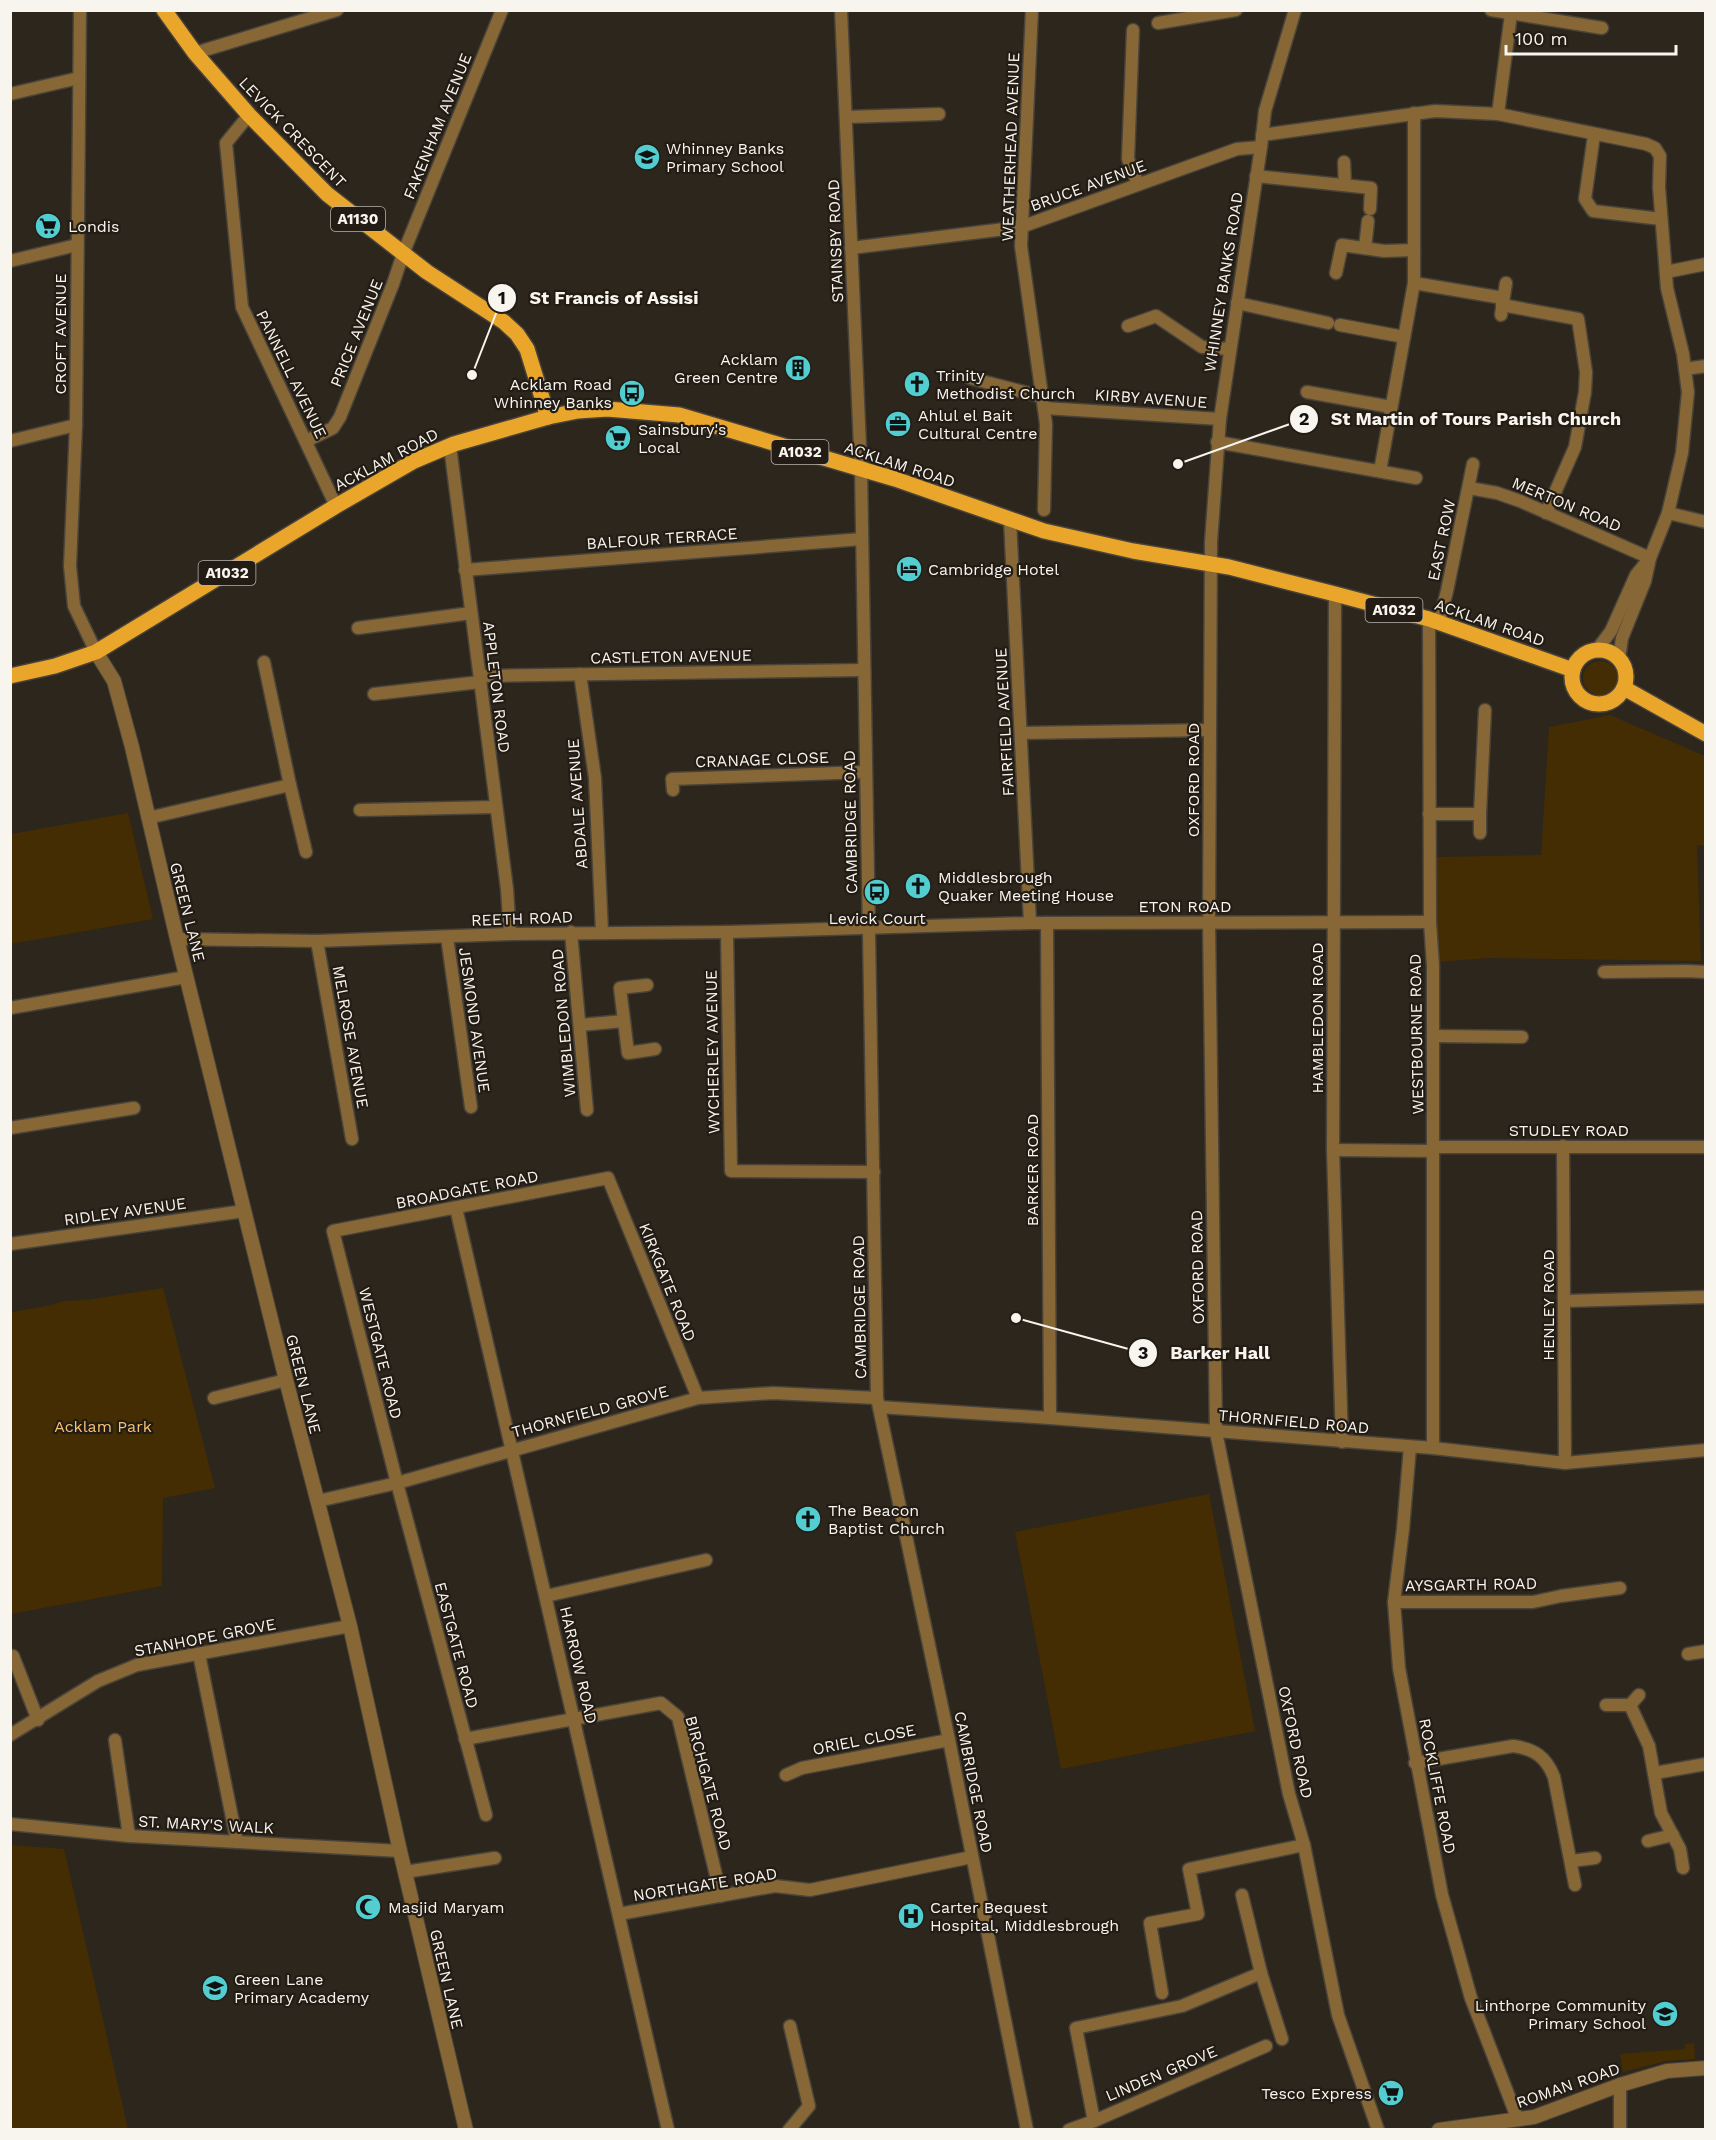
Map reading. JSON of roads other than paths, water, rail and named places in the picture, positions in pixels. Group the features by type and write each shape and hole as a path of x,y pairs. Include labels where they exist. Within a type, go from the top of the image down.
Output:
{"main road":[{"name":"LEVICK CRESCENT","path":"164,10 195,53 249,115 327,194 403,254 504,322 517,334 527,349 548,417"},
{"name":"ACKLAM ROAD","path":"10,676 55,666 96,652 414,461 478,435 548,417 578,411 607,409 679,415 896,479 1044,531 1210,564 1335,594 1434,621 1574,670"},
{"path":"1596,651 1612,654 1618,659 1625,673 1624,688 1612,701 1603,704 1586,701 1575,688 1574,670 1582,657 1596,651"},
{"path":"1624,688 1706,734"}],"street":[{"name":"CROFT AVENUE","path":"80,10 76,425 71,586 74,606 96,652"},
{"path":"195,53 337,10"},
{"name":"FAKENHAM AVENUE","path":"403,254 502,10"},
{"name":"STAINSBY ROAD","path":"841,10 861,470"},
{"name":"WEATHERHEAD AVENUE","path":"1032,10 1021,246 1044,402 1048,504"},
{"path":"1158,24 1236,10"},
{"name":"WHINNEY BANKS ROAD","path":"1210,564 1217,442 1265,111 1295,10"},
{"path":"1491,10 1602,28"},
{"path":"1498,114 1511,14"},
{"path":"1133,30 1128,159 1138,184"},
{"path":"10,94 79,78"},
{"name":"BRUCE AVENUE","path":"851,248 1021,227 1261,141 1435,111 1498,114 1647,144 1655,148 1660,156 1661,219"},
{"path":"1380,471 1414,283 1414,113"},
{"path":"847,117 939,114"},
{"name":"PANNELL AVENUE","path":"249,115 226,143 242,307 336,506"},
{"path":"1594,135 1585,199 1593,212 1661,219 1667,288 1688,392 1682,453 1668,513 1650,558 1645,581 1622,638 1618,659"},
{"path":"1344,162 1345,185"},
{"path":"1256,176 1371,188 1365,248"},
{"path":"10,261 77,245"},
{"path":"1336,273 1342,245 1384,251 1414,250"},
{"name":"PRICE AVENUE","path":"306,441 333,428 340,417 403,254"},
{"path":"1666,272 1706,264"},
{"path":"1414,283 1502,306 1578,319 1586,372 1583,402 1575,447 1546,513"},
{"path":"1502,306 1506,283"},
{"path":"1237,303 1404,337"},
{"path":"1128,326 1156,316 1202,347 1229,349"},
{"path":"1685,369 1706,366"},
{"name":"KIRBY AVENUE","path":"970,378 1044,402 1220,419"},
{"path":"1307,392 1391,407"},
{"path":"10,441 76,425"},
{"path":"1217,442 1416,478"},
{"name":"APPLETON ROAD","path":"450,446 507,889 510,934"},
{"name":"EAST ROW","path":"1434,621 1447,591 1473,464"},
{"name":"CAMBRIDGE ROAD","path":"861,470 878,1403 949,1740 1027,2130"},
{"name":"MERTON ROAD","path":"1469,488 1497,493 1650,558"},
{"path":"1668,513 1706,522"},
{"name":"FAIRFIELD AVENUE","path":"1010,520 1030,923"},
{"name":"BALFOUR TERRACE","path":"465,570 862,539"},
{"path":"1596,651 1611,632 1636,574 1650,558"},
{"name":"OXFORD ROAD","path":"1210,564 1209,923 1216,1432 1289,1794 1304,1845 1338,2015 1378,2130"},
{"name":"HAMBLEDON ROAD","path":"1335,594 1333,1150 1342,1442"},
{"path":"358,628 471,613"},
{"name":"WESTBOURNE ROAD","path":"1433,1448 1433,966 1430,922 1429,814 1434,621"},
{"name":"GREEN LANE","path":"96,652 114,681 286,1380 350,1626 466,2130"},
{"path":"264,662 306,852"},
{"name":"CASTLETON AVENUE","path":"374,694 480,679 580,674 863,670"},
{"name":"ABDALE AVENUE","path":"580,674 595,778 602,932"},
{"path":"1480,833 1485,711"},
{"path":"1022,733 1209,730"},
{"name":"CRANAGE CLOSE","path":"673,790 672,779 865,772"},
{"path":"148,818 290,784"},
{"path":"360,810 496,807"},
{"path":"1429,814 1480,814"},
{"name":"ETON ROAD","path":"869,928 1047,922 1430,922"},
{"name":"BARKER ROAD","path":"1047,922 1050,1418"},
{"name":"REETH ROAD","path":"177,939 317,941 571,932 727,932 869,928"},
{"name":"WIMBLEDON ROAD","path":"571,932 587,1110"},
{"name":"WYCHERLEY AVENUE","path":"727,932 731,1171 874,1172"},
{"name":"JESMOND AVENUE","path":"447,937 471,1107"},
{"name":"MELROSE AVENUE","path":"317,941 352,1139"},
{"path":"1604,972 1687,970 1706,972"},
{"path":"10,1008 186,977"},
{"path":"647,985 620,988 628,1053 655,1049"},
{"path":"580,1025 624,1021"},
{"path":"1433,1036 1522,1037"},
{"path":"10,1128 134,1107"},
{"name":"STUDLEY ROAD","path":"1333,1150 1563,1146 1706,1148"},
{"name":"HENLEY ROAD","path":"1563,1146 1565,1463"},
{"name":"BROADGATE ROAD","path":"333,1231 608,1178"},
{"name":"KIRKGATE ROAD","path":"608,1178 699,1398"},
{"name":"HARROW ROAD","path":"456,1208 668,2130"},
{"name":"RIDLEY AVENUE","path":"11,1241 244,1211"},
{"name":"WESTGATE ROAD","path":"333,1231 397,1483"},
{"path":"1565,1301 1706,1297"},
{"path":"214,1398 286,1380"},
{"name":"THORNFIELD GROVE","path":"318,1501 397,1483 699,1398 773,1393 878,1403"},
{"name":"THORNFIELD ROAD","path":"878,1403 1433,1448 1565,1463 1706,1450"},
{"name":"ROCKLIFFE ROAD","path":"1410,1447 1404,1529 1394,1602 1399,1668 1415,1763 1442,1896 1471,1998 1518,2120"},
{"name":"EASTGATE ROAD","path":"397,1483 486,1815"},
{"path":"546,1596 706,1560"},
{"name":"AYSGARTH ROAD","path":"1394,1602 1533,1602 1620,1588"},
{"name":"STANHOPE GROVE","path":"10,1735 38,1720 98,1681 137,1665 350,1626"},
{"path":"1688,1654 1706,1651"},
{"path":"199,1654 237,1842"},
{"path":"13,1656 38,1720"},
{"path":"1606,1705 1630,1705 1639,1695"},
{"name":"BIRCHGATE ROAD","path":"465,1739 661,1703 678,1717 721,1896"},
{"path":"1630,1705 1648,1746 1655,1773 1656,1793 1662,1813 1680,1849 1683,1868"},
{"path":"116,1740 129,1836"},
{"name":"ORIEL CLOSE","path":"786,1775 802,1768 949,1740"},
{"path":"1415,1763 1513,1746 1527,1748 1541,1756 1549,1764 1554,1777 1575,1885"},
{"path":"1655,1773 1706,1764"},
{"name":"ST. MARY'S WALK","path":"10,1824 129,1836 400,1851"},
{"path":"1648,1841 1673,1834"},
{"path":"1162,1993 1150,1923 1198,1914 1189,1869 1304,1845"},
{"name":"NORTHGATE ROAD","path":"619,1914 775,1886 810,1890 972,1857"},
{"path":"405,1872 495,1858"},
{"path":"1571,1861 1595,1858"},
{"path":"1242,1895 1261,1973 1282,2039"},
{"path":"1094,2121 1077,2028 1182,2006 1261,1973"},
{"path":"789,2130 809,2106 790,2026"},
{"name":"LINDEN GROVE","path":"1069,2130 1266,2046"},
{"name":"ROMAN ROAD","path":"1440,2130 1534,2117 1620,2085 1667,2071 1706,2068"},
{"path":"1620,2085 1620,2130"}],"place":[{"name":"Whinney Banks Primary School","path":"647,157"},
{"name":"Londis","path":"48,226"},
{"name":"Acklam Green Centre","path":"798,368"},
{"name":"St Francis of Assisi","path":"472,375"},
{"name":"Trinity Methodist Church","path":"917,384"},
{"name":"Acklam Road Whinney Banks","path":"632,393"},
{"name":"Ahlul el Bait Cultural Centre","path":"898,424"},
{"name":"Sainsbury's Local","path":"618,438"},
{"name":"St Martin of Tours Parish Church","path":"1178,464"},
{"name":"Cambridge Hotel","path":"909,569"},
{"name":"Middlesbrough Quaker Meeting House","path":"918,886"},
{"name":"Levick Court","path":"877,892"},
{"name":"Barker Hall","path":"1016,1318"},
{"name":"The Beacon Baptist Church","path":"808,1519"},
{"name":"Masjid Maryam","path":"368,1907"},
{"name":"Carter Bequest Hospital, Middlesbrough","path":"911,1916"},
{"name":"Green Lane Primary Academy","path":"215,1988"},
{"name":"Linthorpe Community Primary School","path":"1665,2014"},
{"name":"Tesco Express","path":"1391,2093"}],"park label":[{"name":"Acklam Park","path":"103,1426"}]}
